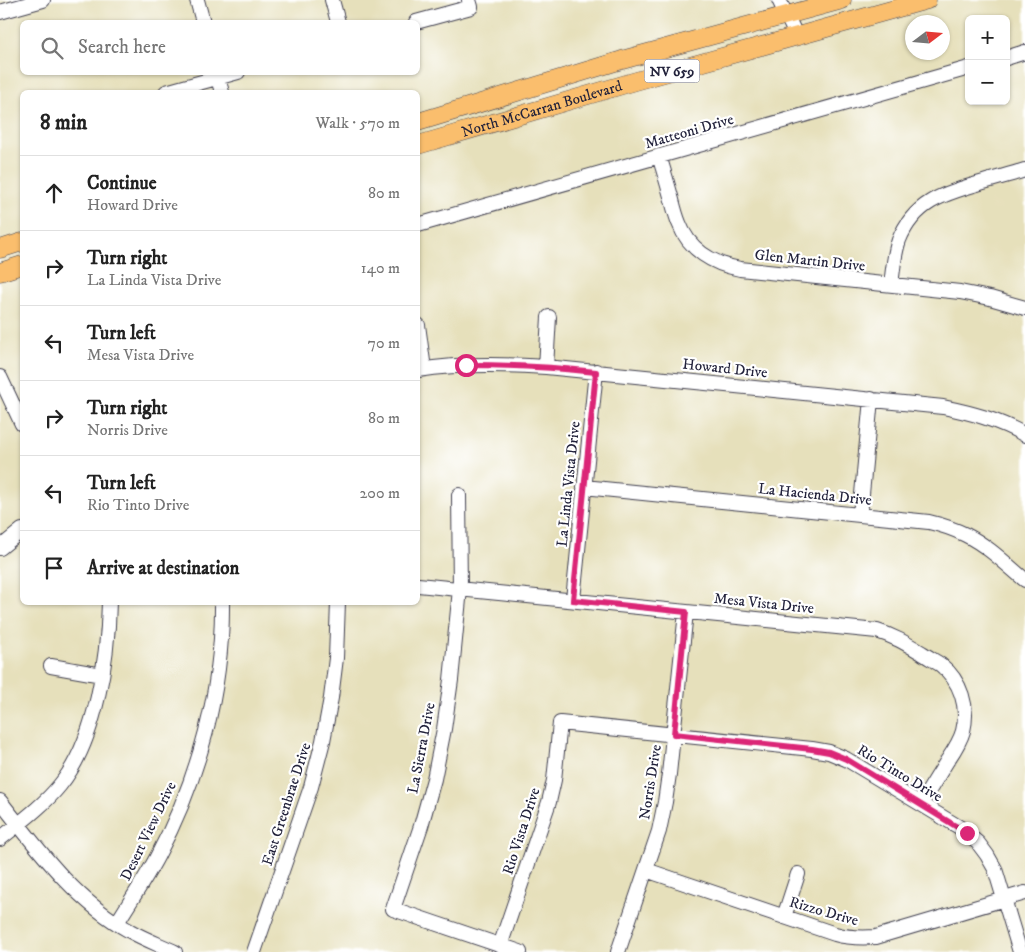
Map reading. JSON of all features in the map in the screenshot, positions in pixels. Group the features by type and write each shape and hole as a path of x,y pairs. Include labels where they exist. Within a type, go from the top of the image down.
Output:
{"main road":[{"name":"North McCarran Boulevard","path":"420,121 622,60 783,8 842,0"},
{"name":"North McCarran Boulevard","path":"420,143 636,80 927,0"},
{"path":"0,249 20,243"},
{"path":"0,272 20,266"}],"street":[{"path":"0,12 43,0"},
{"path":"197,0 202,20"},
{"path":"332,0 337,20"},
{"path":"420,21 470,4"},
{"path":"783,8 797,37"},
{"path":"1010,57 1025,52"},
{"name":"Matteoni Drive","path":"420,224 965,69"},
{"path":"172,90 217,75 221,90"},
{"name":"Glen Martin Drive","path":"659,156 679,224 693,246 715,262 740,269 960,292 1025,308"},
{"path":"892,285 895,254 899,240 906,226 928,203 954,190 1025,170"},
{"path":"546,366 549,317"},
{"path":"420,355 421,370"},
{"name":"Howard Drive","path":"421,370 466,365 546,366 871,399 943,407 969,412 994,420 1025,435"},
{"name":"La Linda Vista Drive","path":"573,600 596,372"},
{"path":"0,377 20,420"},
{"path":"860,515 871,399"},
{"name":"La Hacienda Drive","path":"584,487 929,522 965,534 981,544 1025,580"},
{"name":"La Sierra Drive","path":"459,495 460,589 447,709 434,778 421,826 393,910 500,946"},
{"path":"0,548 20,532"},
{"name":"Mesa Vista Drive","path":"420,585 877,631 891,635 941,665 950,673 957,684 965,709 962,733 957,744 921,804"},
{"path":"0,839 46,801 61,785 81,750 90,725 102,675 107,641 109,605"},
{"name":"Desert View Drive","path":"117,923 158,855 176,819 190,784 201,749 215,687 221,644 222,605"},
{"name":"East Greenbrae Drive","path":"254,952 311,787 323,741 336,658 338,605"},
{"name":"Norris Drive","path":"618,952 659,831 666,802 686,612"},
{"path":"51,666 102,675"},
{"name":"Rio Tinto Drive","path":"560,723 812,749 829,752 846,759 963,830 978,843 995,869 1020,952"},
{"name":"Rio Vista Drive","path":"500,946 549,802 554,780 560,723"},
{"path":"0,801 53,867 98,909 129,931 175,952"},
{"name":"Rizzo Drive","path":"646,870 840,935 861,938 876,937 1025,893"},
{"path":"784,916 798,874"},
{"path":"500,946 520,952"}],"route":[{"path":"466,365 546,366 596,372 573,600 686,612 674,734 829,752 846,759 967,833"}]}
